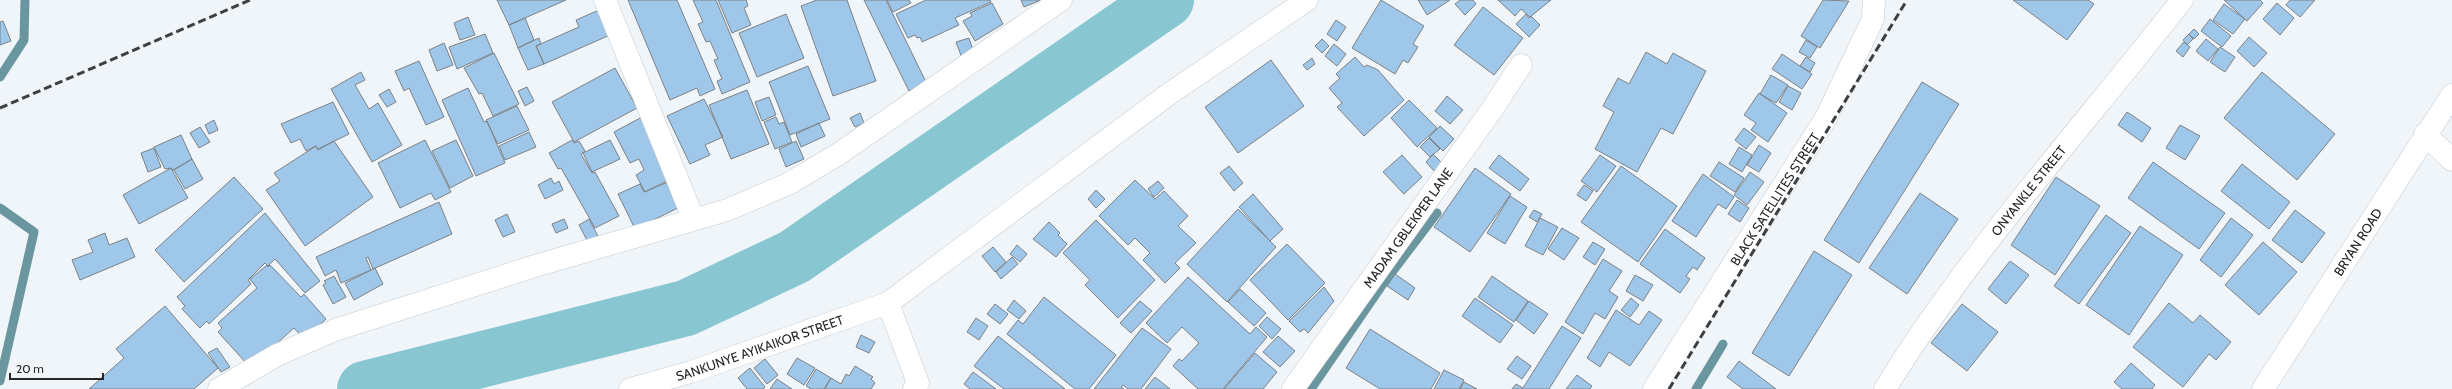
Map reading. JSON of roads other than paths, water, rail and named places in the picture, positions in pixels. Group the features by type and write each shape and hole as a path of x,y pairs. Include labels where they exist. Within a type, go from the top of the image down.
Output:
{"street":[{"path":"605,0 693,218"},
{"path":"218,389 277,356 335,330 693,218 727,210 788,184 837,154 1062,0"},
{"name":"SANKUNYE AYIKAIKOR STREET","path":"630,389 691,372 888,303 1169,94 1307,0"},
{"name":"BLACK SATELLITES STREET","path":"1654,389 1826,118 1873,19 1874,0"},
{"name":"ONYANKLE STREET","path":"1885,389 1919,334 1982,250 2182,0"},
{"name":"MADAM GBLEKPER LANE","path":"1293,389 1484,121 1521,65"},
{"name":"BRYAN ROAD","path":"2270,386 2425,134 2452,95"},
{"path":"2425,134 2452,160"},
{"path":"888,303 918,383 914,389"}],"waterway":[{"path":"0,77 24,40 25,0"},
{"path":"365,389 686,308 794,257 1166,0"},
{"path":"0,208 34,232 0,381"},
{"path":"1311,389 1383,284 1437,213"},
{"path":"1696,389 1723,344"}],"railway":[{"path":"0,108 250,0"},
{"path":"1669,389 1907,0"}]}
